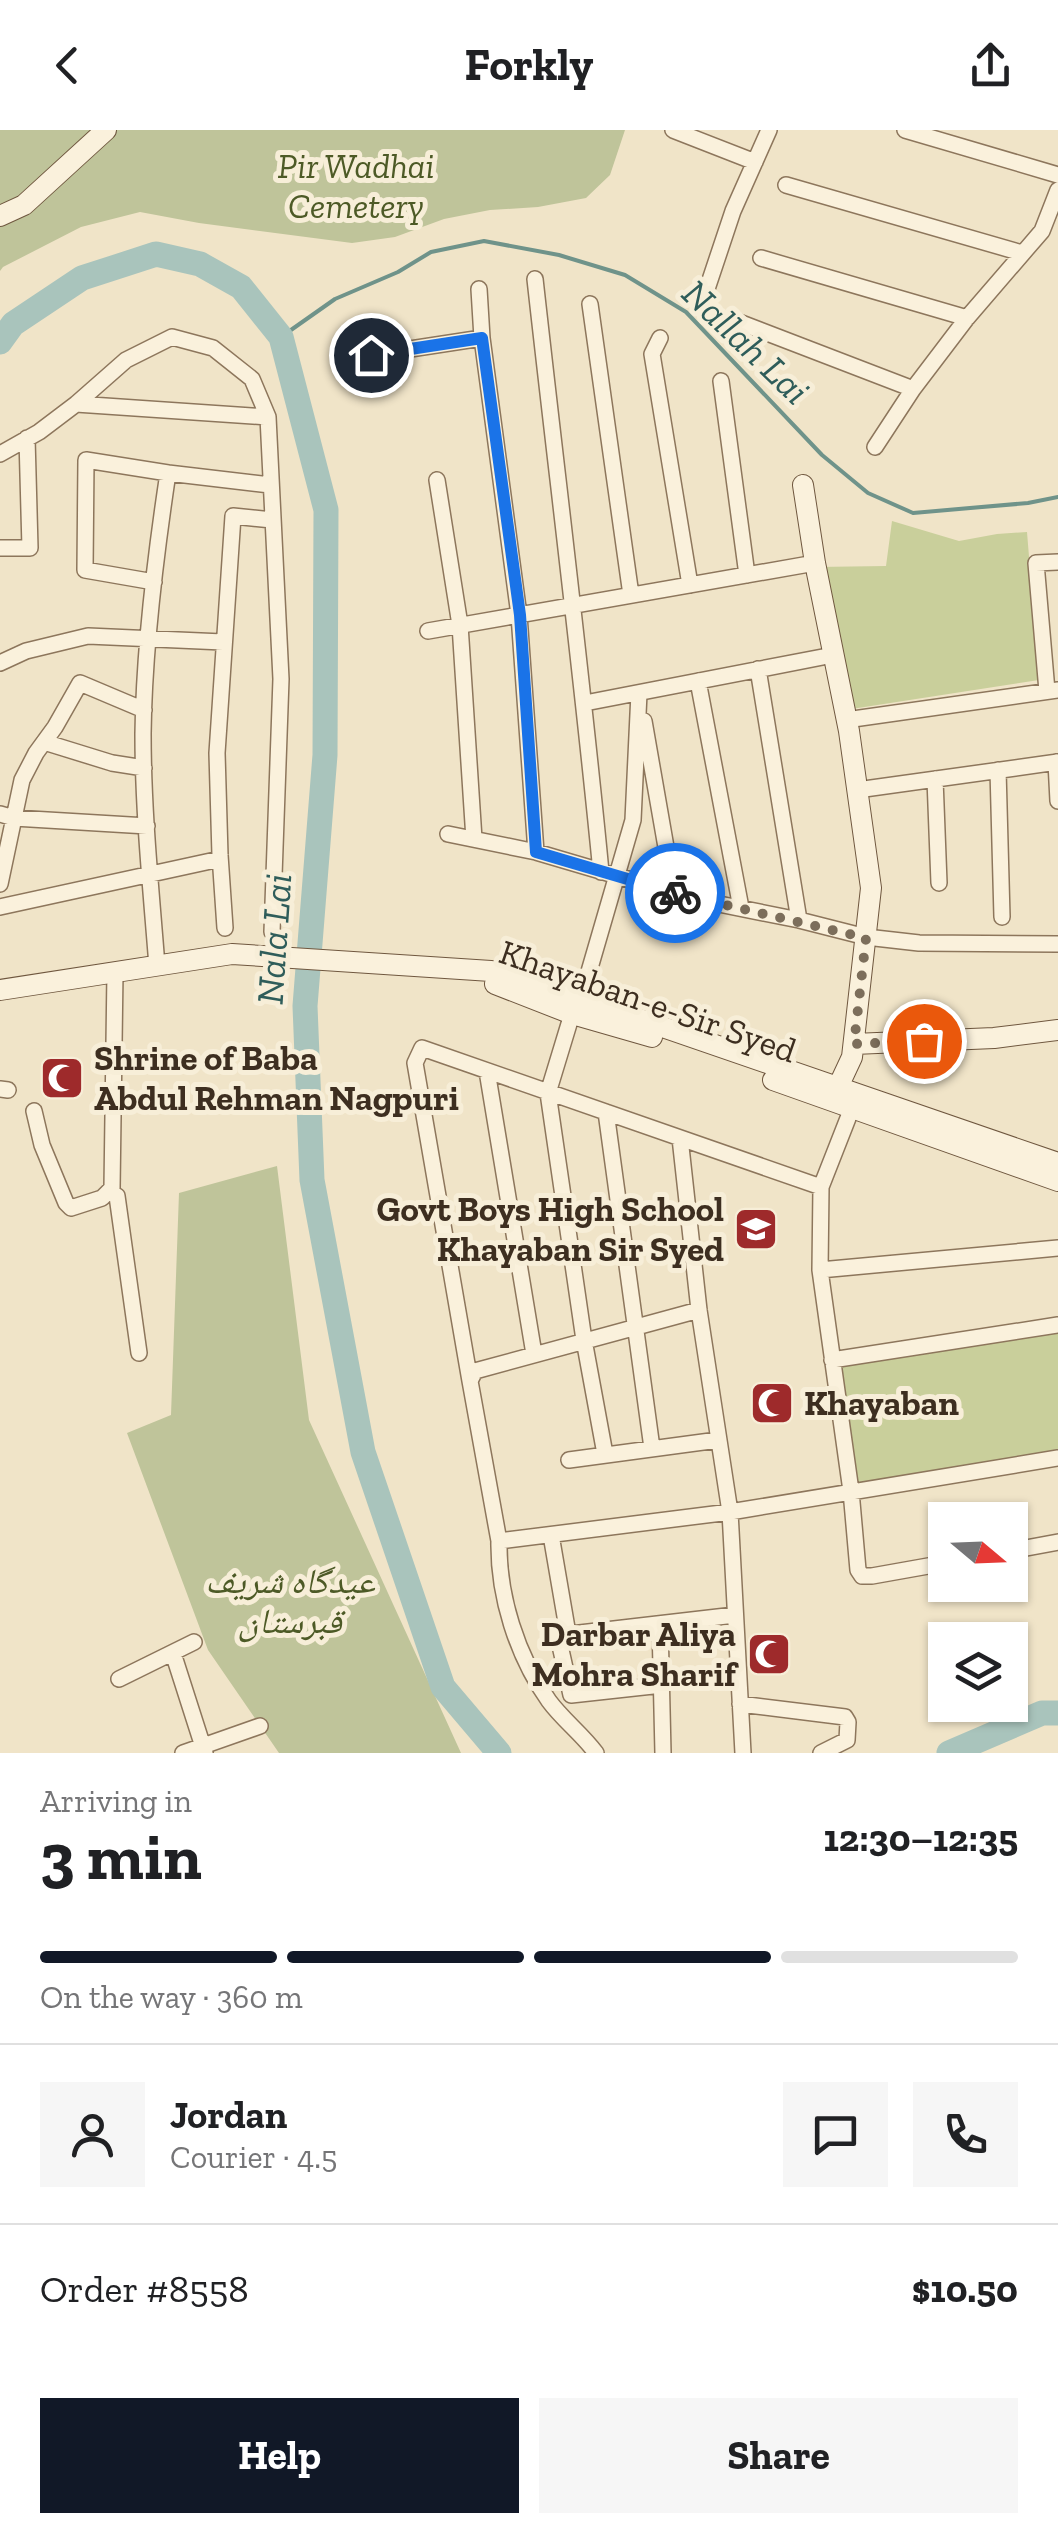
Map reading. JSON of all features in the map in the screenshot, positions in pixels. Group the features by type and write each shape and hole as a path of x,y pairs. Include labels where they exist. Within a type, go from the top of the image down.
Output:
{"main road":[{"path":"0,216 24,205 106,130"},
{"path":"803,485 846,720 871,888 852,1057 838,1088"},
{"name":"Khayaban-e-Sir Syed","path":"157,966 232,954 491,971 678,1044 1058,1181"},
{"path":"0,990 157,966"},
{"name":"Khayaban-e-Sir Syed","path":"576,1006 838,1088 1058,1163"},
{"path":"854,1044 994,1038 1058,1030"}],"street":[{"path":"673,130 755,162"},
{"path":"705,296 733,211 769,130"},
{"path":"905,130 1058,175"},
{"path":"786,185 1022,254"},
{"path":"875,447 967,318 1042,230 1058,190"},
{"path":"761,258 967,318"},
{"path":"535,279 571,606 609,874"},
{"path":"479,289 482,338 520,615 536,852"},
{"path":"590,304 632,596"},
{"path":"736,322 913,389"},
{"path":"0,454 76,404 126,360 172,337 214,348 252,379 268,418 280,679 272,932"},
{"path":"371,355 482,338"},
{"path":"660,338 652,354 690,585"},
{"path":"721,382 747,575"},
{"path":"76,404 268,418"},
{"path":"0,548 30,548 27,438"},
{"path":"154,582 85,570 86,460 270,485"},
{"path":"157,966 144,710 148,637 168,473"},
{"path":"436,480 460,625 474,839"},
{"path":"225,928 218,753 233,516 272,520"},
{"path":"846,720 1052,690 1050,631 1036,563 1058,562"},
{"path":"428,631 815,564"},
{"path":"0,663 88,636 224,642"},
{"path":"585,703 834,655"},
{"path":"758,670 799,920"},
{"path":"698,681 741,908"},
{"path":"0,884 7,816 22,780 80,684 144,710"},
{"path":"605,1454 584,1340 548,1092 576,1006 609,874 633,820 639,692"},
{"path":"639,692 674,892"},
{"path":"44,742 112,764 144,768"},
{"path":"857,790 1057,762 1058,801"},
{"path":"998,770 1002,917"},
{"path":"935,779 940,883"},
{"path":"7,816 147,826"},
{"path":"448,834 536,852 674,892 866,938 1058,944"},
{"path":"0,907 220,860"},
{"path":"34,1111 42,1145 66,1203 70,1208 102,1198 112,1188 116,972"},
{"path":"596,1753 552,1705 528,1670 508,1614 498,1564 499,1541 415,1063 422,1048 821,1187"},
{"path":"487,1071 534,1354"},
{"path":"852,1108 821,1187 820,1270 858,1570 862,1576 872,1576 928,1566"},
{"path":"606,1112 652,1448"},
{"path":"680,1138 730,1512 743,1753"},
{"path":"108,1192 117,1196 139,1353"},
{"path":"820,1270 1058,1248"},
{"path":"470,1381 475,1371 700,1310"},
{"path":"832,1360 1058,1325"},
{"path":"570,1460 718,1440"},
{"path":"499,1541 730,1512 1058,1458"},
{"path":"551,1535 571,1634 735,1615"},
{"path":"1028,1548 1058,1542"},
{"path":"660,1624 663,1753"},
{"path":"567,1628 559,1641 571,1695 662,1685"},
{"path":"119,1679 194,1642"},
{"path":"173,1653 204,1750"},
{"path":"740,1704 844,1718 848,1722 847,1740 821,1753"},
{"path":"183,1753 204,1750 260,1726"}],"green space":[{"name":"Pir Wadhai Cemetery","path":"0,130 625,130 610,175 586,198 490,210 444,219 395,237 352,243 140,212 81,227 0,271"},
{"path":"892,521 959,541 1027,532 1039,680 845,710 816,567 886,566"},
{"name":"عیدگاہ شریف قبرستان","path":"277,1166 309,1420 461,1753 279,1753 208,1650 127,1433 171,1415 179,1193"},
{"path":"1058,1325 1058,1458 851,1491 832,1360"}],"waterway":[{"name":"Nallah Lai","path":"281,337 335,299 398,272 431,252 484,241 559,255 625,275 686,312 822,455 868,493 913,513 1058,497"},
{"name":"Nala Lai","path":"0,342 13,324 82,278 156,254 200,264 241,287 281,337 326,510 325,755 305,1006 312,1180 363,1452 443,1687 499,1753"},
{"name":"Nala Lai","path":"949,1753 1042,1713 1058,1713"}],"way so far":[{"path":"675,893 866,938 854,1044 924,1041"}],"place":[{"name":"Shrine of Baba Abdul Rehman Nagpuri","path":"62,1078"},
{"name":"Govt Boys High School Khayaban Sir Syed","path":"756,1229"},
{"name":"Khayaban","path":"772,1403"},
{"name":"Darbar Aliya Mohra Sharif","path":"769,1654"}],"route":[{"path":"371,355 482,338 520,615 536,852 675,893"}]}
